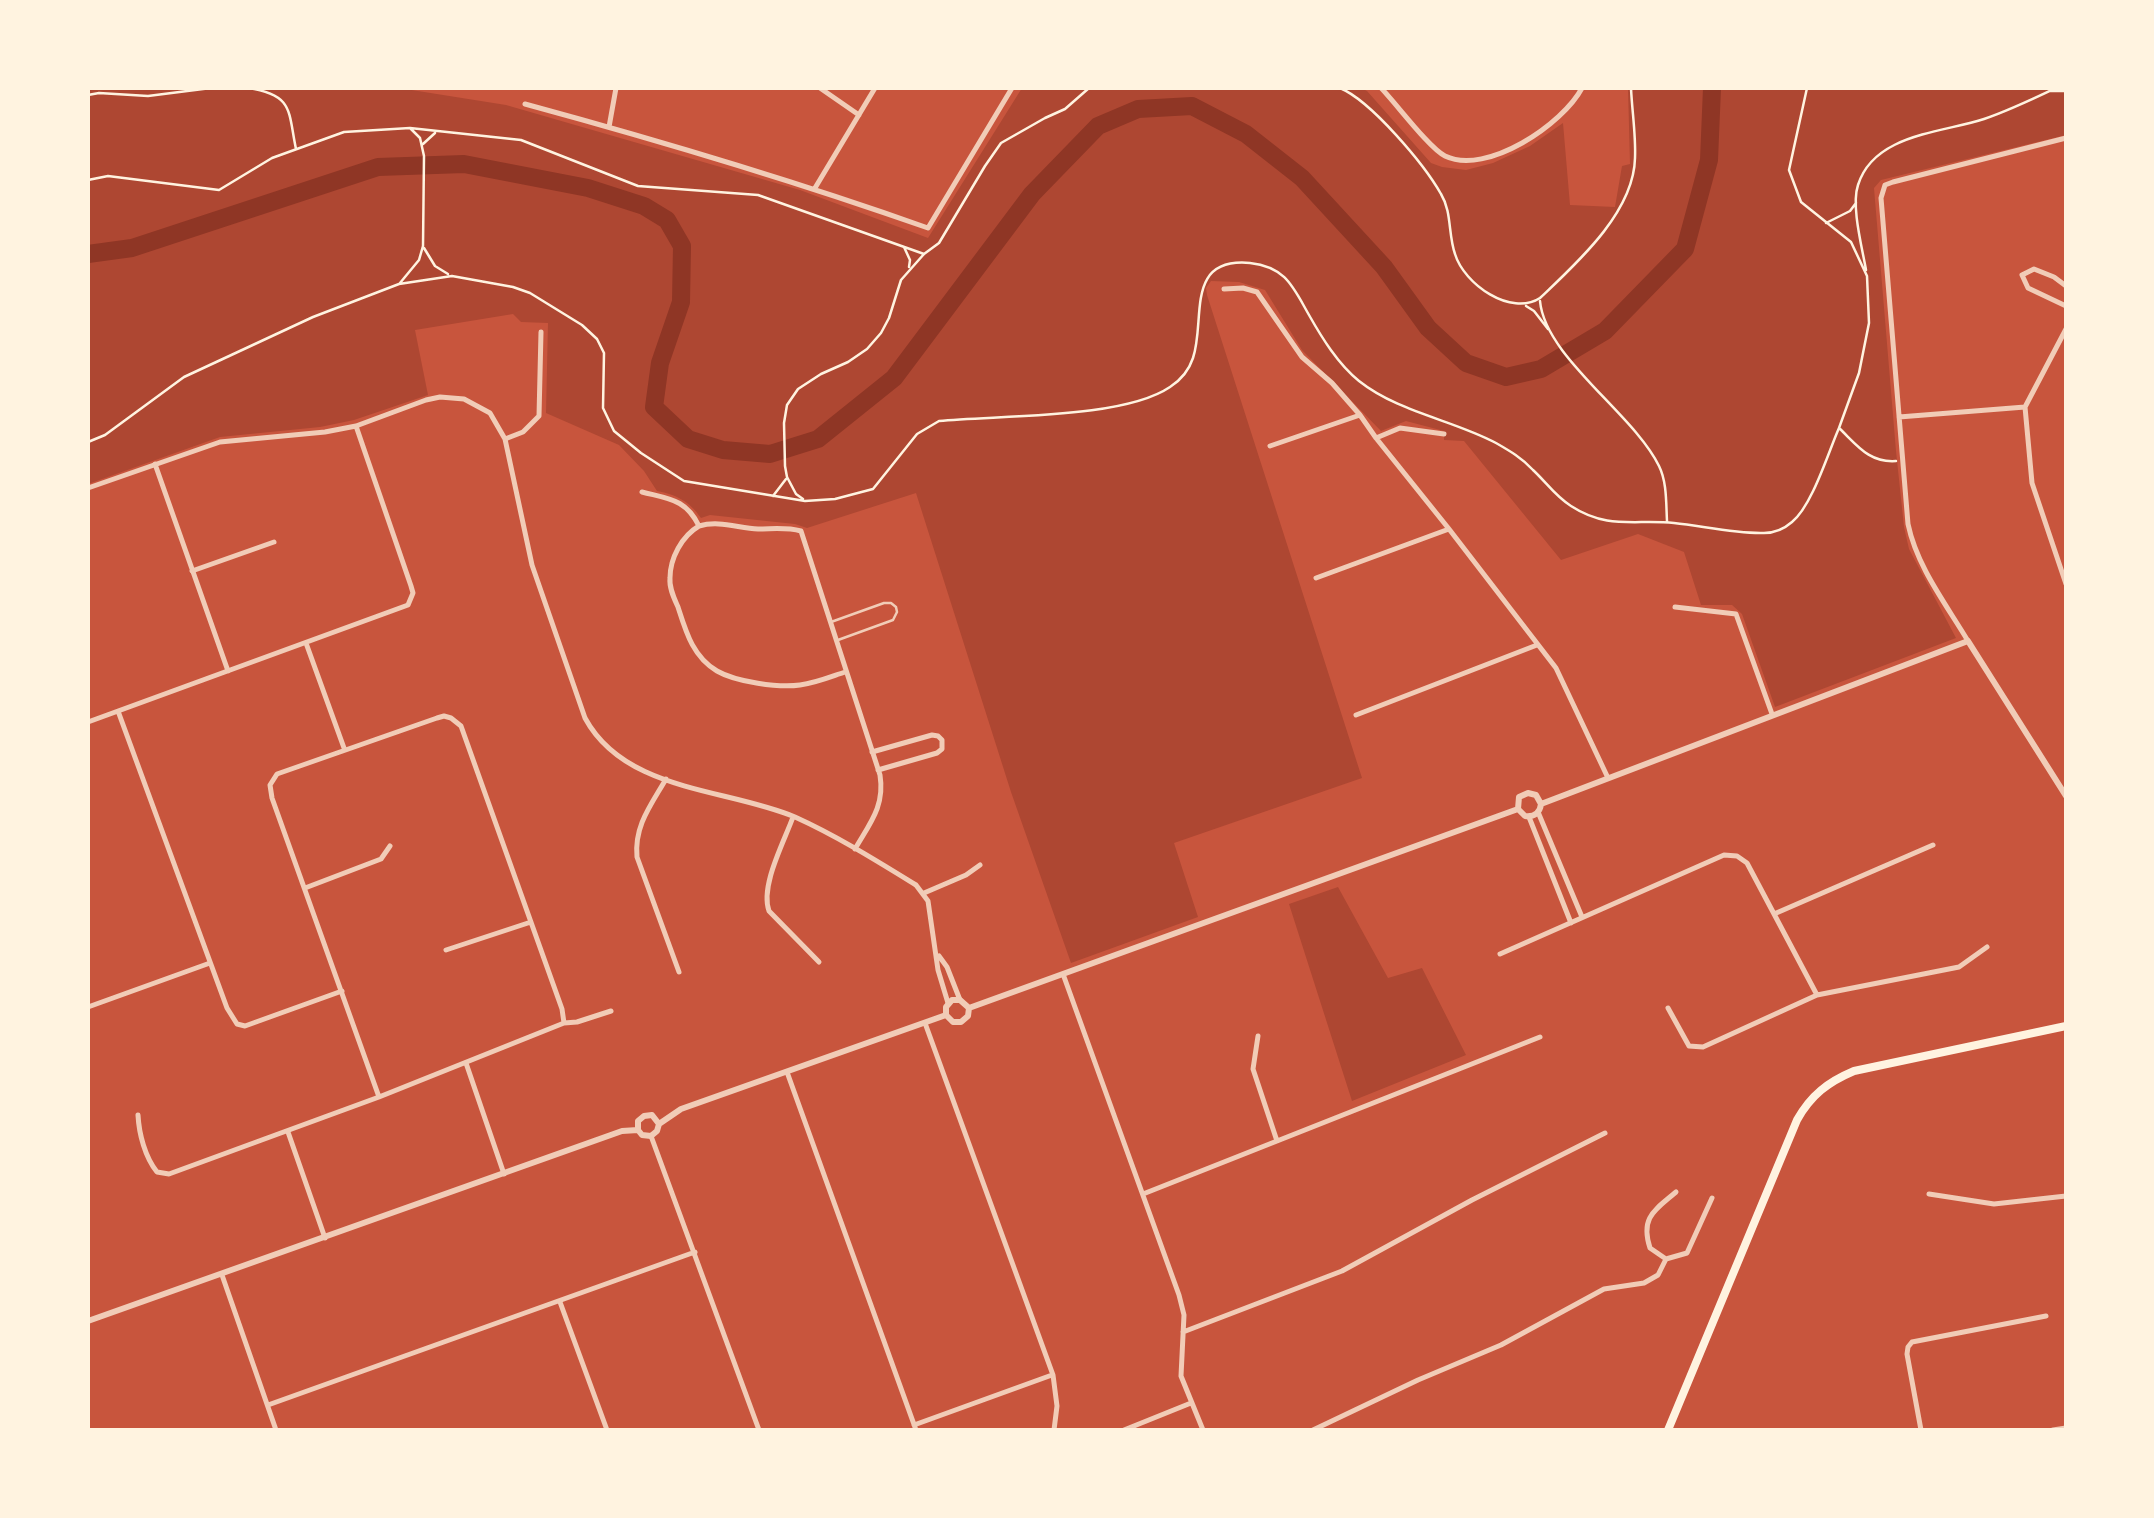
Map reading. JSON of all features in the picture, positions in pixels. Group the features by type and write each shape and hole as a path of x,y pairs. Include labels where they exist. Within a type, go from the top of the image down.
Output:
{"main road":[{"path":"1668,1430 1788,1139 1813,1096 1837,1078 1864,1068 2066,1026"}],"street":[{"path":"609,126 616,88"},
{"path":"820,88 859,114"},
{"path":"815,188 875,88"},
{"path":"525,104 815,188 928,228 1012,88"},
{"path":"1381,88 1438,152 1457,160 1512,149 1545,130 1572,104 1582,88"},
{"path":"2066,138 1884,185 1880,198 1912,542 1968,641 2064,785 2066,796"},
{"path":"2066,286 2034,269 2022,274 2028,288 2066,306"},
{"path":"1224,290 1243,288 1257,292 1302,357 1360,415 1556,668 1609,779"},
{"path":"2066,329 2025,407 2032,483 2066,584"},
{"path":"505,439 523,432 539,416 541,332"},
{"path":"88,488 220,442 356,426 426,400 450,397 482,408 497,422 505,439 532,565 594,734 611,751 642,771 794,817 916,885 928,901 938,970 948,1003 946,1015"},
{"path":"1899,417 2025,407"},
{"path":"1270,446 1360,415"},
{"path":"88,722 402,609 412,600 412,586 356,426"},
{"path":"1376,438 1400,428 1444,434"},
{"path":"155,464 228,670"},
{"path":"642,492 684,505 699,526"},
{"path":"845,672 795,686 732,677 708,665 689,640 671,588 673,560 680,545 699,526 718,523 801,531 882,787 880,806 855,849"},
{"path":"1316,578 1449,529"},
{"path":"192,570 274,542"},
{"path":"1675,606 1736,614 1772,714"},
{"path":"1529,816 1609,779 1772,714 1968,641"},
{"path":"306,643 345,750"},
{"path":"1356,715 1537,645"},
{"path":"118,711 227,1008 237,1024 244,1026 342,991"},
{"path":"379,1097 272,798 270,785 277,774 444,716 456,722 531,922 564,1023"},
{"path":"872,752 932,735 942,740 942,749 937,753 878,770"},
{"path":"666,779 641,822 636,844 679,972"},
{"path":"1529,816 1518,810 1519,798 1536,794 1582,917"},
{"path":"968,1008 1518,810"},
{"path":"1529,816 1570,923"},
{"path":"794,817 769,881 766,904 819,962"},
{"path":"1774,914 1933,845"},
{"path":"305,888 381,859 390,846"},
{"path":"1500,954 1724,856 1737,856 1747,863 1817,995"},
{"path":"924,894 980,865"},
{"path":"446,950 531,922"},
{"path":"1668,1008 1689,1046 1703,1047 1817,995 1959,967 1987,947"},
{"path":"938,954 948,967 960,1000 968,1008 968,1016 961,1022 953,1022 946,1015"},
{"path":"88,1006 210,963"},
{"path":"1063,974 1179,1295 1184,1316 1180,1376 1203,1430"},
{"path":"948,1003 960,1000"},
{"path":"138,1114 138,1127 150,1164 157,1172 169,1174 288,1132 564,1023 611,1011"},
{"path":"658,1124 681,1110 946,1015"},
{"path":"925,1023 1053,1374 1057,1406 1054,1430"},
{"path":"1258,1036 1254,1069 1277,1141"},
{"path":"1142,1194 1540,1037"},
{"path":"466,1063 504,1174"},
{"path":"787,1072 915,1428 1053,1374"},
{"path":"644,1116 655,1117 657,1131 651,1136 638,1130 638,1121 644,1116"},
{"path":"88,1322 622,1131 638,1130"},
{"path":"288,1132 325,1238"},
{"path":"1183,1332 1342,1271 1605,1133"},
{"path":"651,1136 759,1430"},
{"path":"1676,1192 1656,1206 1646,1228 1650,1248 1666,1259 1687,1254 1712,1198"},
{"path":"1928,1194 1994,1204 2066,1196"},
{"path":"268,1406 696,1252"},
{"path":"1312,1430 1501,1345 1604,1289 1644,1283 1658,1276 1666,1259"},
{"path":"222,1275 276,1430"},
{"path":"560,1301 607,1430"},
{"path":"1921,1430 1906,1354 1912,1342 2046,1316"},
{"path":"1124,1430 1191,1403"},
{"path":"2053,1430 2066,1429"}],"lane":[{"path":"830,622 884,603 896,607 893,620 836,641"}],"path":[{"path":"88,95 148,96 211,88"},
{"path":"248,88 278,96 287,104 297,150"},
{"path":"805,500 796,494 785,466 784,422 787,405 798,389 848,362 881,333 900,280 939,243 984,166 1002,144 1066,109 1089,88"},
{"path":"1340,88 1378,117 1434,181 1444,198 1458,264 1489,294 1520,305 1540,298 1614,219 1635,160 1630,88"},
{"path":"1807,88 1788,170 1800,202 1850,242 1867,276"},
{"path":"88,442 105,435 184,377 313,316 398,284 452,276 513,287 582,325 597,339 604,353 603,408 614,431 640,454 684,481 805,500 835,499 873,489 917,434 940,421 1108,407 1168,388 1184,375 1194,355 1201,297 1210,274 1223,266 1245,263 1269,266 1283,274 1297,290 1330,350 1357,379 1378,394 1518,455 1570,506 1596,519 1626,524 1667,522 1768,534 1796,520 1805,507 1859,373 1869,323 1867,276 1856,202 1858,186 1870,162 1889,147 1985,118 2056,88"},
{"path":"2049,91 2066,91"},
{"path":"398,284 420,260 423,246 424,156 420,138 410,128"},
{"path":"88,180 108,176 219,190 272,158 344,132 410,128 521,140 638,186 758,195 924,254"},
{"path":"422,145 438,131"},
{"path":"1826,222 1850,211 1856,202"},
{"path":"423,246 435,266 452,276"},
{"path":"904,247 909,269"},
{"path":"1540,298 1550,332"},
{"path":"1520,305 1534,311 1659,464 1667,522"},
{"path":"1838,428 1874,459 1903,460"},
{"path":"772,496 787,477"}],"shaded area":[{"path":"88,88 399,88 506,105 800,190 928,238 1022,88 1361,88 1431,163 1466,170 1530,146 1563,123 1570,205 1615,207 1622,166 1630,164 1628,88 2066,88 2066,135 1881,180 1874,188 1904,527 1909,549 1956,638 1775,707 1742,614 1732,605 1701,605 1684,552 1638,534 1561,560 1464,441 1444,440 1444,431 1406,421 1381,431 1302,350 1265,290 1239,282 1211,281 1207,295 1362,778 1174,843 1198,917 1071,963 1011,792 916,493 807,528 710,515 701,518 682,500 657,491 619,445 546,413 548,323 521,322 513,314 415,330 428,395 320,427 220,437 88,484"},
{"path":"1338,887 1388,978 1422,968 1466,1055 1352,1101 1289,904"}],"waterway":[{"path":"88,254 132,248 378,167 464,164 588,188 644,206 667,220 682,246 681,302 660,363 654,407 688,439 723,450 770,454 818,439 894,378 1032,194 1098,126 1138,109 1192,106 1246,134 1302,178 1384,267 1428,328 1466,363 1506,377 1541,369 1605,331 1685,249 1709,160 1712,88"}]}
